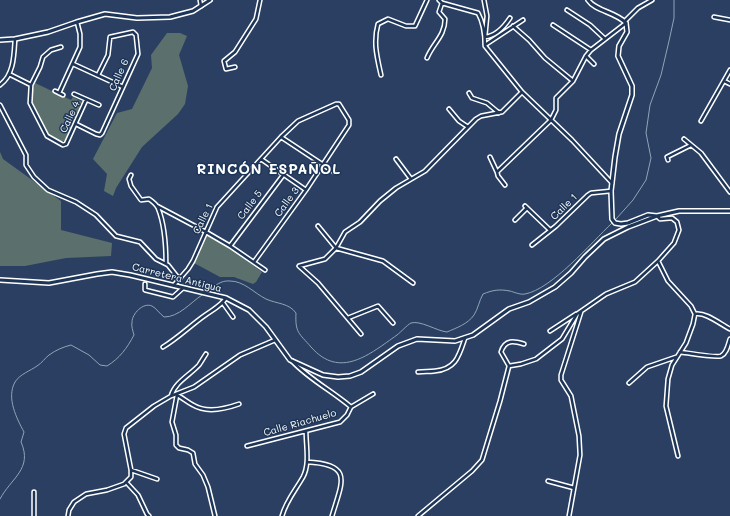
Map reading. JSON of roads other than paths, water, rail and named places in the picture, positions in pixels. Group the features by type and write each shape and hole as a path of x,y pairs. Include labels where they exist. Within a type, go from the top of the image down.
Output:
{"street":[{"path":"200,0 201,6"},
{"path":"0,40 15,39 48,32 105,14 137,18 170,17 193,11 210,0"},
{"path":"235,67 226,69 224,61 235,52 256,19 260,0"},
{"path":"381,75 375,47 375,33 378,24 388,19 406,26 415,26 427,0"},
{"path":"438,0 442,3 478,13 482,21 485,37"},
{"path":"484,0 487,16 485,46 522,92 572,140 612,183"},
{"path":"550,331 581,312 606,294 635,282 658,261 674,243 678,230 677,222 672,218 660,219 656,216 648,215 628,223 621,224 615,223 612,219 612,183 619,134 632,95 632,86 618,56 619,46 627,32 625,22 615,15 592,5 588,0"},
{"path":"497,172 551,120 556,110 556,98 573,81 586,56 591,50 625,22 638,8 652,0"},
{"path":"427,58 429,51 444,29 445,19 439,12 442,3"},
{"path":"567,10 590,25 605,39"},
{"path":"714,17 730,20"},
{"path":"485,37 490,37 497,32 510,18"},
{"path":"485,46 523,20"},
{"path":"59,93 80,47 80,34 77,22"},
{"path":"553,25 591,50"},
{"path":"513,26 529,40 545,58 573,81"},
{"name":"Calle 6","path":"76,124 96,134 100,135 102,133 138,54 136,36 133,32 110,37 108,55 98,75"},
{"path":"0,85 9,74 14,59 15,39"},
{"name":"Calle 4","path":"61,46 51,50 43,57 31,85 30,103 47,136 63,145 66,144 86,100 74,94"},
{"path":"586,56 594,64"},
{"path":"73,64 123,87"},
{"path":"701,121 730,70"},
{"path":"9,74 31,85"},
{"path":"724,81 730,84"},
{"path":"55,91 63,95"},
{"path":"361,334 318,284 299,266 325,259 336,248 345,232 360,222 396,188 425,171 476,119 481,116 502,112 522,92"},
{"path":"469,93 472,98 487,103 499,113"},
{"path":"86,100 99,105"},
{"name":"Calle 1","path":"174,285 193,261 217,207 298,120 339,104 349,120 349,124 345,130"},
{"path":"0,105 26,155 26,165 34,177 48,190 76,202 96,214 116,236 140,242 156,259 166,264 179,280"},
{"path":"449,109 459,121 468,127"},
{"name":"Calle 3","path":"254,262 306,190 345,130"},
{"path":"281,137 334,172"},
{"path":"684,139 701,153 730,192"},
{"path":"668,160 667,157 682,151 687,146 692,145"},
{"path":"490,157 498,176 505,185"},
{"path":"261,159 306,190"},
{"path":"396,159 411,179"},
{"name":"Calle 5","path":"230,246 284,174"},
{"path":"130,175 129,179 131,186 140,200 150,198 157,206 230,246 265,270"},
{"name":"Calle 1","path":"532,245 591,193 612,192"},
{"path":"157,206 161,218 166,264"},
{"path":"515,220 526,208 550,230"},
{"path":"290,360 323,375 338,377 350,376 361,372 398,346 417,339 455,341 465,338 473,335 509,308 529,302 555,287 604,239 628,227 656,216 680,210 730,211"},
{"path":"318,226 336,248 383,261 413,283"},
{"path":"658,261 668,281 691,306 695,314 686,343 672,365 668,379 666,406 678,456"},
{"name":"Carretera Antigua","path":"0,280 49,283 112,272 226,298 248,310 266,327 290,360"},
{"path":"145,284 145,290 173,297 183,287"},
{"path":"164,347 175,340 203,316 223,303 226,298"},
{"path":"223,303 233,317"},
{"path":"348,318 378,306 393,324"},
{"path":"569,516 580,455 579,436 571,396 561,380 561,375 581,312"},
{"path":"695,314 698,313 704,315 730,329"},
{"path":"509,366 536,359 553,347 567,332 576,314"},
{"path":"418,372 434,372 451,366 457,360 465,338"},
{"path":"680,352 715,357 721,356 726,351 730,339"},
{"path":"68,516 69,510 74,502 86,494 107,490 126,482 130,477 131,470 124,434 126,428 154,406 171,396 177,395 194,387 240,355 276,340"},
{"path":"418,516 476,468 482,460 509,366 501,352 503,346 505,343 514,341 524,344"},
{"path":"171,396 172,392 199,364 206,354"},
{"path":"629,383 647,367 677,357"},
{"path":"290,360 302,372 334,392 351,407 373,394"},
{"path":"177,395 203,410 224,408 239,404"},
{"path":"177,395 172,422 176,435 176,445 179,448 193,453 195,464 203,475 208,487 215,516"},
{"name":"Calle Riachuelo","path":"247,446 340,422 347,415 351,407"},
{"path":"282,516 286,502 303,476 307,462 306,431"},
{"path":"307,462 321,463 334,467 340,472 342,483 332,516"},
{"path":"131,470 157,479"},
{"path":"548,481 574,488"},
{"path":"126,482 138,495 149,516"},
{"path":"34,492 34,516"}],"waterway":[{"path":"616,219 633,200 646,180 651,158 646,133 650,105 661,75 669,41 674,18 674,0"},
{"path":"208,291 221,282 235,282 244,285 270,301 290,307 296,313 297,329 311,347 322,357 333,362 344,363 366,356 397,335 411,323 415,322 424,324 447,332 458,327 465,323 475,313 483,294 496,290 525,294 536,290 559,275 612,223"},
{"path":"0,499 19,473 23,466 24,459 24,451 21,442 24,432 16,415 12,401 13,388 17,379 39,365 52,353 71,345 89,355 100,365 107,366 112,363 126,348 134,335 132,319 136,312 142,307 149,305 152,306 164,317 175,315 202,295"}],"district":[{"name":"RINCÓN ESPAÑOL","path":"269,170"}]}
